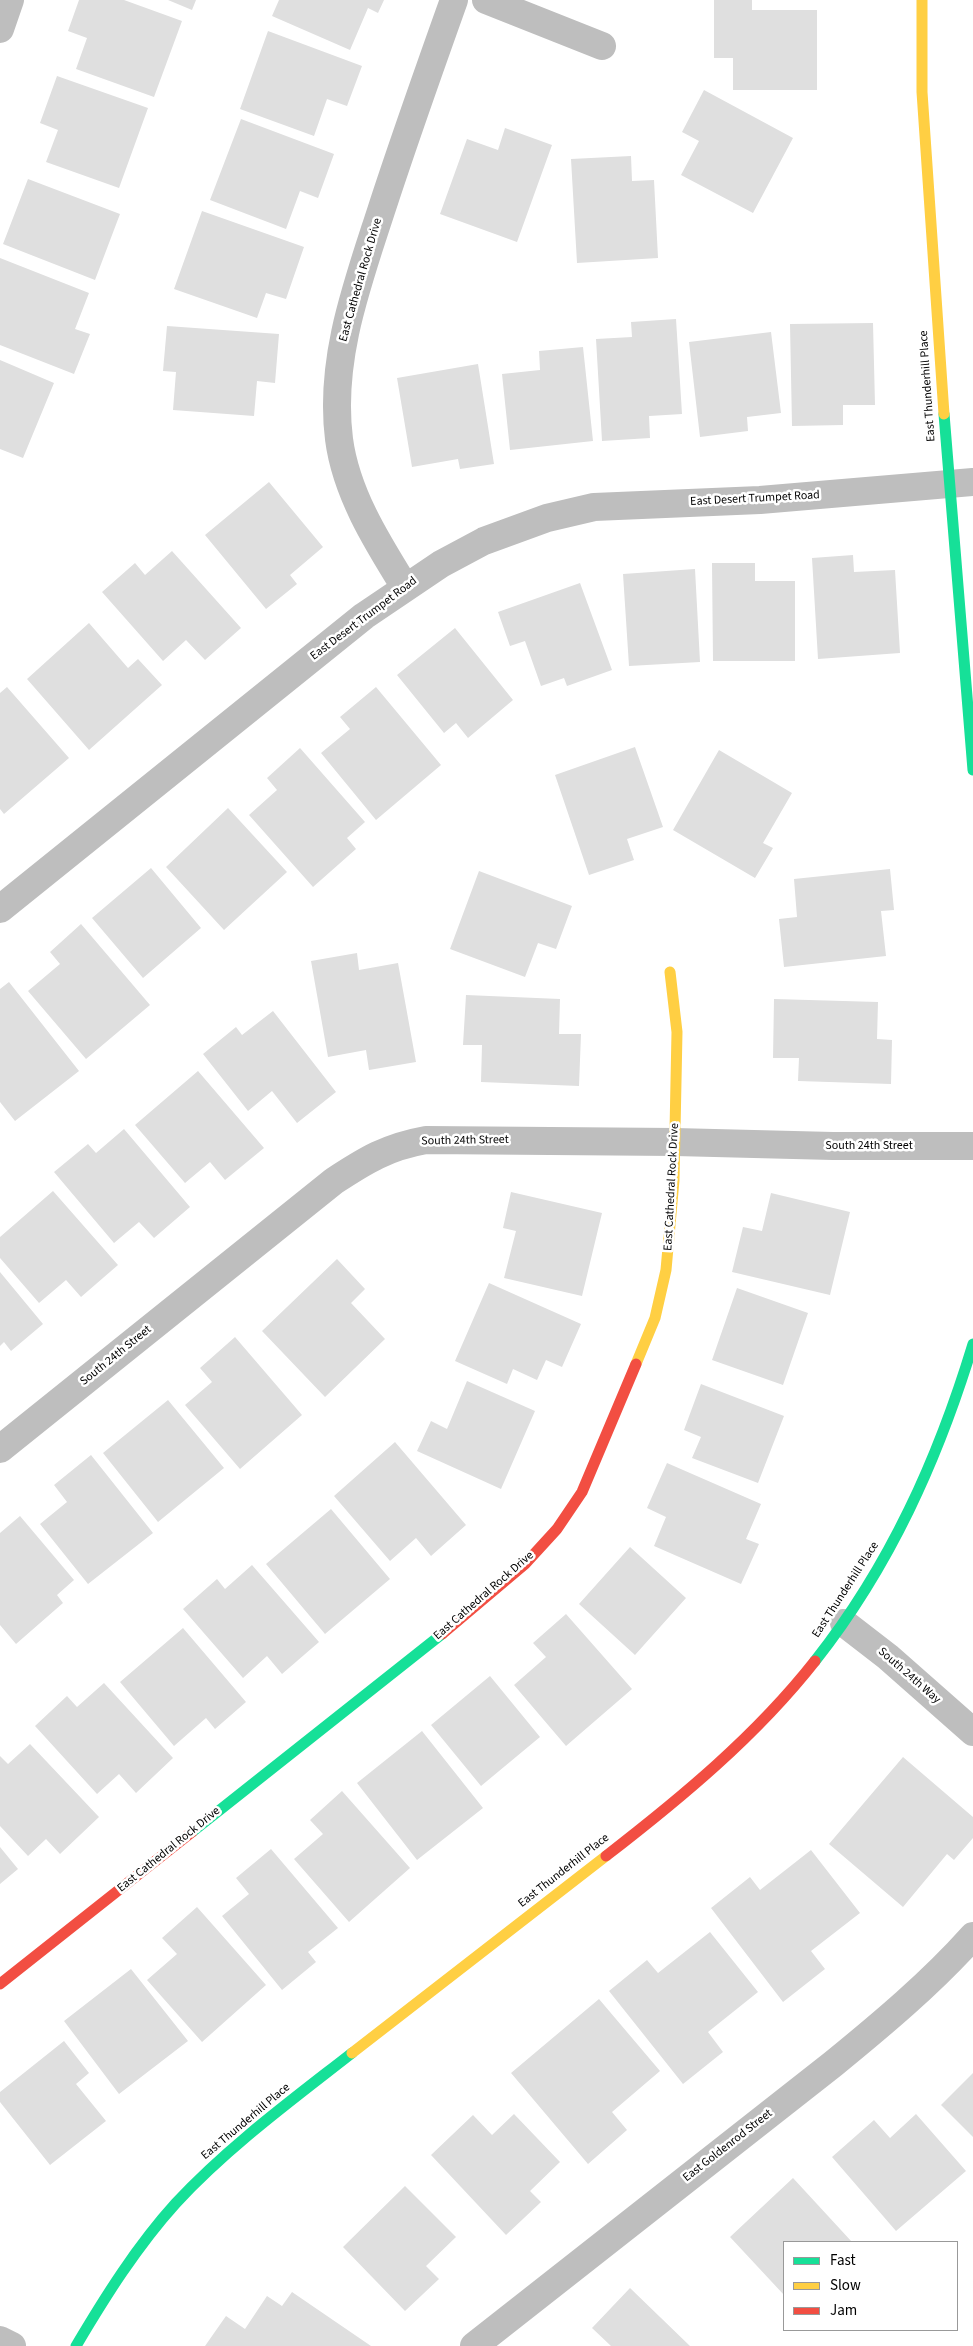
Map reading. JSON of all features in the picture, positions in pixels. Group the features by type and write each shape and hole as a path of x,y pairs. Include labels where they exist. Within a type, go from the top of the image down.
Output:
{"street":[{"path":"0,29 10,0"},
{"name":"East Cathedral Rock Drive","path":"405,586 382,551 366,520 348,477 339,441 336,398 338,372 350,310 368,252 454,0"},
{"path":"486,0 602,46"},
{"name":"East Thunderhill Place","path":"922,0 922,92 961,483 973,770"},
{"name":"East Desert Trumpet Road","path":"1,906 364,616 405,586 484,541 547,518 594,507 760,500 961,483"},
{"name":"East Cathedral Rock Drive","path":"0,1984 454,1624 525,1564 557,1529 582,1492 655,1318 666,1270 672,1221 677,1032 670,972"},
{"name":"South 24th Street","path":"0,1449 334,1181 375,1156 398,1145 426,1140 675,1142 832,1146 973,1146"},
{"name":"East Thunderhill Place","path":"76,2346 119,2276 182,2197 270,2117 623,1842 694,1784 756,1728 806,1673 844,1623 883,1563 914,1505 946,1432 973,1344"},
{"name":"South 24th Way","path":"844,1623 888,1657 973,1732"},
{"name":"East Goldenrod Street","path":"474,2346 887,2020 973,1936"},
{"path":"0,2340 12,2346"}],"building":[{"path":"79,0 124,0 182,21 154,97 76,69 87,38 68,31"},
{"path":"168,0 196,0 192,10"},
{"path":"279,0 384,0 378,13 368,8 350,50 272,16"},
{"path":"714,0 752,0 752,10 817,10 817,90 733,90 733,58 714,58"},
{"path":"268,31 362,66 347,106 327,99 314,136 240,109"},
{"path":"57,76 148,108 119,188 46,162 58,130 40,123"},
{"path":"704,90 793,138 753,213 681,175 699,141 682,132"},
{"path":"241,119 334,154 318,198 300,191 286,229 210,200"},
{"path":"505,128 552,145 517,242 440,214 467,139 498,150"},
{"path":"631,156 632,181 654,180 658,258 577,263 571,159"},
{"path":"28,179 120,214 95,280 3,244"},
{"path":"202,211 304,247 286,299 266,293 257,318 174,289"},
{"path":"0,258 89,293 75,329 90,334 74,374 0,345"},
{"path":"676,319 682,414 649,416 650,438 602,441 596,339 632,337 631,322"},
{"path":"873,323 875,405 843,405 843,425 792,426 790,324"},
{"path":"167,326 279,334 275,383 257,381 254,416 173,410 176,372 163,371"},
{"path":"771,332 781,413 747,417 748,431 700,437 689,342"},
{"path":"583,347 593,441 510,450 502,374 540,370 539,351"},
{"path":"0,360 54,383 23,458 0,449"},
{"path":"478,364 494,464 460,469 458,459 412,467 397,378"},
{"path":"269,482 323,547 290,575 297,584 266,609 205,535"},
{"path":"172,551 241,628 205,660 186,640 163,661 102,592 135,563 145,575"},
{"path":"853,555 854,572 895,570 900,653 818,659 812,558"},
{"path":"712,563 755,563 755,581 795,581 795,661 713,661"},
{"path":"695,569 700,662 629,666 623,574"},
{"path":"580,583 612,670 567,686 564,678 541,686 525,641 510,646 498,612"},
{"path":"89,623 128,668 138,659 162,685 89,750 27,679"},
{"path":"455,628 513,700 468,738 456,723 444,733 397,675"},
{"path":"7,687 69,758 4,814 0,809 0,693"},
{"path":"376,687 441,765 376,820 321,753 350,729 340,717"},
{"path":"635,747 663,827 627,839 634,860 589,875 555,775"},
{"path":"300,748 365,822 347,838 356,849 313,887 249,815 277,790 267,778"},
{"path":"719,750 792,793 763,843 773,848 755,878 673,830"},
{"path":"228,808 287,872 224,930 166,867"},
{"path":"151,868 201,928 143,978 92,918"},
{"path":"890,869 894,910 881,911 886,956 784,967 779,919 797,917 794,879"},
{"path":"479,871 572,906 556,949 538,943 525,977 450,949"},
{"path":"81,924 150,1005 86,1059 28,991 60,964 50,952"},
{"path":"357,953 359,970 398,963 416,1062 369,1070 366,1050 328,1057 311,961"},
{"path":"9,982 79,1071 15,1121 0,1102 0,989"},
{"path":"466,995 560,999 559,1034 581,1034 579,1086 481,1082 482,1045 463,1045"},
{"path":"774,999 878,1002 877,1039 892,1040 891,1084 798,1081 799,1058 773,1058"},
{"path":"273,1011 336,1092 297,1123 272,1091 248,1111 203,1054 236,1027 242,1035"},
{"path":"198,1071 264,1148 225,1180 210,1162 185,1183 135,1125"},
{"path":"124,1129 190,1207 154,1238 139,1222 114,1243 54,1172 88,1144 96,1153"},
{"path":"53,1191 118,1265 81,1297 66,1280 39,1303 0,1258 0,1237"},
{"path":"511,1192 602,1213 582,1296 504,1278 516,1231 503,1228"},
{"path":"771,1193 850,1212 830,1295 732,1272 743,1227 762,1231"},
{"path":"337,1259 365,1289 351,1303 385,1339 325,1397 262,1331"},
{"path":"0,1272 43,1324 11,1351 4,1342 0,1346"},
{"path":"489,1283 581,1324 562,1367 546,1360 537,1380 513,1369 507,1384 455,1361"},
{"path":"737,1288 808,1313 783,1385 712,1360"},
{"path":"235,1337 302,1415 240,1469 185,1405 212,1382 200,1368"},
{"path":"467,1381 535,1411 501,1489 417,1451 431,1421 447,1429"},
{"path":"701,1384 784,1416 758,1483 692,1458 701,1437 684,1430"},
{"path":"168,1400 224,1468 158,1522 103,1453"},
{"path":"395,1442 466,1525 431,1556 416,1538 390,1561 334,1496"},
{"path":"91,1455 153,1533 88,1584 40,1524 67,1502 54,1485"},
{"path":"667,1463 761,1504 746,1539 759,1544 741,1584 654,1546 666,1517 647,1508"},
{"path":"331,1509 390,1579 325,1634 266,1564"},
{"path":"20,1516 74,1580 57,1595 63,1603 16,1644 0,1625 0,1533"},
{"path":"630,1547 686,1598 635,1655 579,1604"},
{"path":"252,1565 319,1642 282,1674 267,1656 243,1678 183,1609 217,1579 225,1589"},
{"path":"566,1614 632,1689 566,1746 514,1685 546,1657 533,1643"},
{"path":"183,1628 246,1702 215,1729 206,1718 174,1746 120,1682"},
{"path":"490,1676 540,1737 481,1786 431,1725"},
{"path":"104,1683 173,1758 136,1793 119,1774 97,1794 35,1726 67,1696 77,1707"},
{"path":"422,1731 483,1808 417,1860 357,1783"},
{"path":"30,1744 99,1817 60,1854 46,1839 28,1856 0,1826 0,1756 8,1764"},
{"path":"903,1757 973,1817 973,1838 954,1860 947,1854 903,1907 829,1844"},
{"path":"342,1791 410,1868 349,1922 294,1859 323,1834 310,1820"},
{"path":"0,1847 18,1869 0,1884"},
{"path":"271,1849 338,1928 308,1952 316,1962 282,1990 222,1916 249,1894 236,1878"},
{"path":"811,1850 860,1913 811,1951 825,1969 783,2002 711,1908 750,1877 760,1890"},
{"path":"197,1907 266,1985 202,2042 147,1980 177,1954 162,1938"},
{"path":"710,1932 758,1992 708,2032 723,2052 683,2084 609,1991 647,1960 658,1973"},
{"path":"131,1969 188,2041 119,2094 64,2021"},
{"path":"599,1999 660,2071 612,2112 627,2130 588,2164 511,2073"},
{"path":"64,2041 89,2073 76,2084 106,2121 50,2165 0,2102 0,2092"},
{"path":"973,2073 973,2137 941,2105"},
{"path":"514,2114 560,2162 530,2191 541,2202 506,2235 431,2155 473,2115 492,2135"},
{"path":"916,2114 966,2171 896,2231 832,2157 874,2120 890,2138"},
{"path":"793,2178 851,2241 783,2241 783,2294 730,2237"},
{"path":"405,2186 456,2237 426,2266 439,2279 405,2311 343,2247"},
{"path":"630,2288 690,2346 611,2346 592,2328"},
{"path":"292,2292 371,2346 205,2346 226,2316 245,2329 267,2296 282,2306"}],"traffic: fast":[{"path":"944,414 973,770"},
{"path":"815,1661 842,1625 866,1588 909,1510 944,1429 973,1344"},
{"path":"192,1832 442,1634"},
{"path":"76,2346 122,2272 176,2203 239,2143 352,2053"}],"traffic: slow":[{"path":"922,0 922,92 944,414"},
{"path":"636,1364 655,1318 666,1270 674,1180 677,1032 670,972"},
{"path":"352,2053 606,1856"}],"traffic: jam":[{"path":"442,1634 525,1564 557,1529 582,1492 636,1364"},
{"path":"606,1856 690,1789 743,1740 792,1689 815,1661"},
{"path":"0,1984 192,1832"}]}
